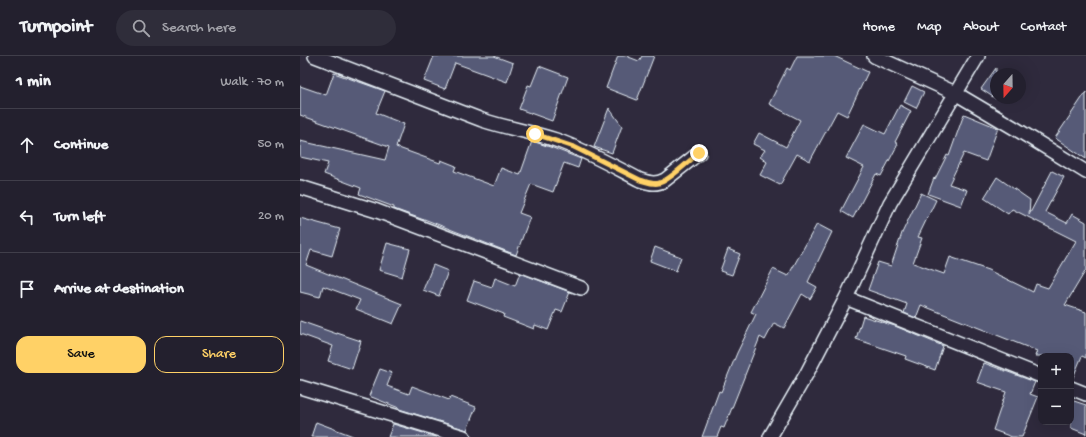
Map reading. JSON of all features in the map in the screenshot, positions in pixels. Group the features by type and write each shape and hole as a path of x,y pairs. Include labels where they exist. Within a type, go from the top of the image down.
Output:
{"street":[{"path":"316,56 482,120 503,127 556,140 574,147 640,180 651,183 658,184 665,180 699,153"},
{"path":"874,56 955,93 1086,172"},
{"path":"770,437 807,373 846,298 890,203 978,56"},
{"path":"300,187 377,211 581,288"},
{"path":"846,298 1038,375"},
{"path":"300,387 464,437"},
{"path":"1074,389 1086,394"}],"building":[{"path":"434,56 494,56 513,63 507,82 455,63 445,89 424,81"},
{"path":"618,56 626,56 639,61 642,56 654,56 637,100 606,88"},
{"path":"797,56 834,56 868,72 847,116 837,111 810,161 797,154 780,185 760,175 767,162 760,157 765,150 753,144 759,133 786,147 800,120 769,104 787,68 790,70"},
{"path":"539,66 568,77 552,121 519,109 528,85 531,86"},
{"path":"334,73 385,91 376,113 404,124 396,147 440,163 441,160 456,166 454,171 494,186 501,168 520,175 532,141 581,159 578,168 564,163 553,192 531,184 519,213 530,217 516,255 424,219 394,209 394,207 359,194 361,188 324,174 328,163 300,157 300,141 385,160 389,147 300,115 300,86 326,95"},
{"path":"990,76 990,95 981,89"},
{"path":"912,86 924,92 916,108 904,102"},
{"path":"1086,92 1086,159 1055,138"},
{"path":"900,105 911,111 895,142 898,144 881,176 876,174 853,218 841,211 864,167 846,158 864,124 885,134"},
{"path":"609,108 622,126 612,153 594,147"},
{"path":"964,114 998,128 986,161 964,153 949,184 967,190 961,206 928,194 934,178 935,179 947,155 949,156"},
{"path":"1052,171 1064,177 1045,212 1067,223 1072,214 1086,222 1086,270 1065,305 1086,312 1086,358 1082,356 1074,375 1074,353 1038,353 1038,356 1035,356 1037,351 921,305 916,318 904,313 907,304 868,290 878,262 891,266 902,233 921,193 936,200 918,237 922,238 913,263 944,274 950,257 988,270 1033,292 1036,284 1048,288 1076,241 1012,209 1008,214 984,198 997,177 1030,200 1029,215"},
{"path":"300,218 340,229 332,256 311,250 306,265 402,304 393,324 356,309 360,300 323,286 320,297 300,292"},
{"path":"817,224 832,232 808,282 817,287 810,299 802,294 784,328 774,323 765,340 760,337 724,428 721,427 717,437 702,437 719,391 721,392 737,353 756,314 751,312 773,269 788,276"},
{"path":"387,243 410,249 402,277 379,270"},
{"path":"655,247 681,257 676,271 650,261"},
{"path":"728,249 740,254 732,275 720,271"},
{"path":"433,265 448,271 439,296 423,290"},
{"path":"520,273 570,292 562,312 556,310 548,330 535,325 534,329 503,317 504,314 467,300 474,281 492,287 495,278 515,286"},
{"path":"863,316 895,326 943,346 935,370 905,359 906,356 856,339"},
{"path":"300,321 361,341 352,369 328,361 333,346 300,334"},
{"path":"984,363 1035,382 1030,394 1038,397 1022,437 1012,437 993,430 1006,392 977,382"},
{"path":"380,369 392,373 387,386 409,394 412,386 449,400 450,397 476,407 467,430 399,409 369,396"},
{"path":"1074,401 1086,405 1086,434 1071,428 1071,425 1074,425"},
{"path":"316,422 353,436 353,437 311,437"},
{"path":"393,424 437,437 388,437"}],"route":[{"path":"535,134 574,147 640,180 658,184 699,153"}]}
